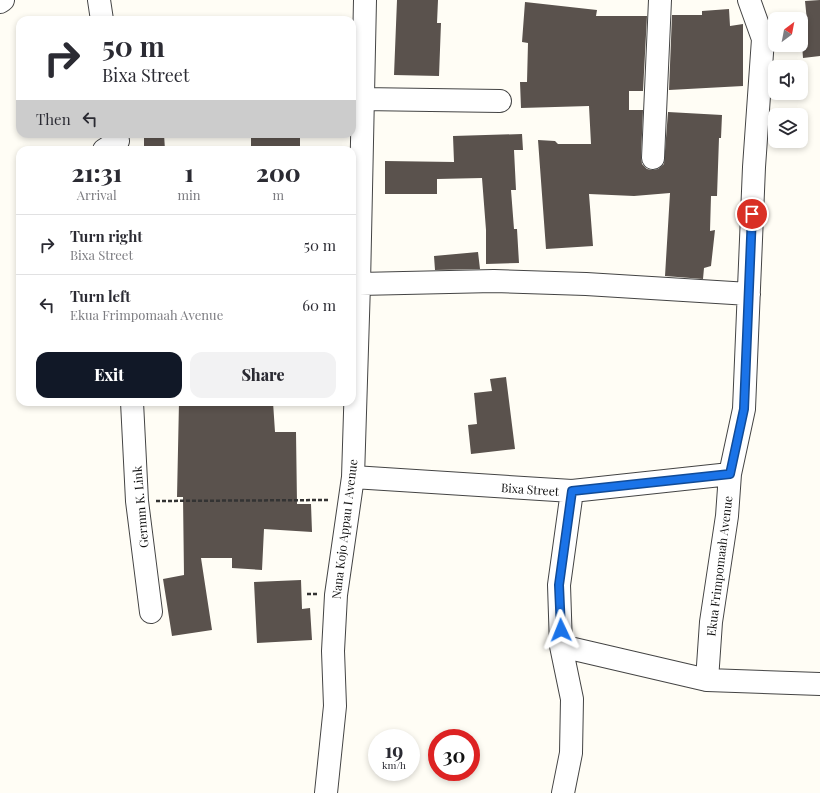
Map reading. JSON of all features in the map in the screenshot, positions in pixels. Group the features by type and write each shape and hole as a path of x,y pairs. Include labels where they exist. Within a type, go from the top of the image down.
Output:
{"street":[{"path":"99,0 101,16"},
{"name":"Nana Kojo Appau I Avenue","path":"356,380 364,0"},
{"path":"652,158 660,0"},
{"name":"Ekua Frimpomaah Avenue","path":"707,680 711,622 726,522 730,474 744,409 757,116 763,63 763,39 749,0"},
{"path":"362,99 500,102"},
{"path":"359,284 494,281 586,284 749,294"},
{"name":"Germm K. Link","path":"132,406 138,501 151,612"},
{"name":"Nana Kojo Appau I Avenue","path":"326,793 335,706 333,651 336,595 353,477 355,406"},
{"name":"Bixa Street","path":"353,477 572,491 730,474"},
{"path":"563,793 572,753 572,699 561,646 559,585 572,491"},
{"path":"561,646 707,680 820,684"}],"path":[{"path":"138,501 349,500"}],"building":[{"path":"397,0 438,0 437,23 441,23 439,76 394,75"},
{"path":"820,0 820,56 803,58 803,52 808,52 808,12 806,12 805,1"},
{"path":"525,2 597,10 596,16 647,16 643,91 629,91 629,110 643,110 641,157 642,164 647,169 658,169 664,164 668,112 722,115 721,138 719,138 717,196 711,196 710,231 715,230 711,266 704,268 703,279 665,276 670,193 634,196 589,194 593,246 546,249 538,140 555,141 558,144 591,144 589,106 521,108 520,82 527,82 528,43 522,42"},
{"path":"729,9 730,26 743,24 743,86 669,90 672,15 702,15 702,11"},
{"path":"522,134 523,150 514,150 516,190 511,190 514,229 517,229 519,263 486,264 486,230 482,178 437,179 437,194 385,194 385,161 454,162 453,136"},
{"path":"144,138 164,138 165,146 144,146"},
{"path":"251,138 300,138 300,146 251,146"},
{"path":"478,252 480,269 435,270 434,256"},
{"path":"506,377 515,449 471,454 468,425 477,424 474,393 492,391 490,379"},
{"path":"179,406 273,406 275,432 296,432 297,504 311,504 312,532 264,529 262,570 232,568 232,558 201,558 212,630 172,636 163,579 184,575 183,497 177,497"},
{"path":"301,580 302,609 310,608 312,640 257,643 254,582"}],"route":[{"path":"561,630 559,585 572,491 730,474 744,409 752,214"}]}
